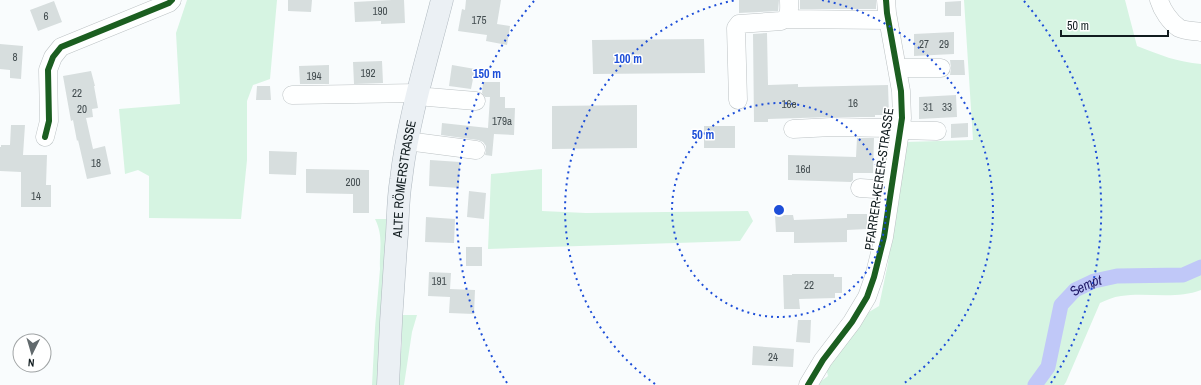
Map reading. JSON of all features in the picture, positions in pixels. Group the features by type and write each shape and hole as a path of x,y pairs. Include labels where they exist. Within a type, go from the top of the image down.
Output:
{"main road":[{"name":"ALTE RÖMERSTRASSE","path":"388,385 400,180 418,93 442,0"}],"street":[{"path":"45,137 49,121 48,70 53,57 61,47 169,3 172,0"},
{"path":"785,19 789,13 789,0"},
{"name":"PFARRER-KERER-STRASSE","path":"808,385 823,360 852,322 867,297 874,277 884,237 902,118 898,68 888,20 886,0"},
{"path":"1159,0 1169,19 1180,28 1201,32"},
{"path":"738,100 737,26 739,24 781,21 785,19 888,20"},
{"path":"898,68 941,68"},
{"path":"292,95 418,93 428,97 476,101"},
{"path":"793,129 832,127 937,131"},
{"path":"407,141 476,150"},
{"path":"860,188 890,190"}],"green space":[{"path":"187,0 277,0 270,79 253,85 247,101 247,160 241,219 149,218 149,176 138,170 125,174 119,109 180,104 176,33"},
{"path":"964,0 1125,0 1137,46 1176,60 1201,64 1201,290 1181,295 1121,296 1100,303 1064,385 816,385 828,376 826,368 842,350 869,312 879,306 888,263 905,142 973,140"},
{"path":"542,169 542,211 586,213 748,211 753,221 740,241 488,249 491,174"},
{"path":"375,219 390,219 379,385 372,385 380,269 379,232"},
{"path":"400,315 417,315 412,332 404,385 397,385 402,344"}],"building":[{"path":"288,0 312,0 311,12 288,11"},
{"path":"404,0 405,23 381,24 381,21 355,22 354,2"},
{"path":"466,0 501,0 497,24 510,26 507,45 486,41 487,35 458,31 462,9 465,10"},
{"path":"739,0 779,0 778,11 739,13"},
{"path":"800,0 876,0 876,9 800,9"},
{"path":"54,1 62,22 38,31 30,10"},
{"path":"961,1 961,16 945,16 945,2"},
{"path":"954,32 954,54 914,56 914,34"},
{"path":"767,33 768,85 798,84 798,87 888,85 889,115 875,115 875,117 768,119 768,122 754,122 753,34"},
{"path":"704,39 705,73 593,74 592,40"},
{"path":"0,44 23,46 21,79 10,78 10,70 0,69"},
{"path":"950,60 964,60 965,75 950,75"},
{"path":"382,61 383,83 354,84 353,62"},
{"path":"329,65 329,84 300,84 299,66"},
{"path":"452,65 475,69 471,89 449,86"},
{"path":"91,71 98,108 92,109 93,117 86,118 93,149 105,146 111,174 87,179 73,120 71,121 63,76"},
{"path":"483,82 500,82 500,97 505,97 505,108 515,108 514,135 494,134 492,156 485,155 486,146 483,142 441,135 442,123 488,128 490,97 485,97 482,93"},
{"path":"257,86 270,86 271,100 256,100"},
{"path":"956,95 957,117 919,119 919,97"},
{"path":"637,105 637,148 552,149 552,106"},
{"path":"968,123 968,137 951,138 951,124"},
{"path":"11,125 25,125 23,155 47,155 46,185 51,185 51,207 21,207 21,172 0,171 0,147 1,145 10,145"},
{"path":"704,126 735,126 735,148 704,148"},
{"path":"857,138 874,138 873,173 853,173 853,180 851,182 788,180 788,155 856,157"},
{"path":"269,151 297,152 296,175 269,174"},
{"path":"430,160 460,162 459,188 429,186"},
{"path":"306,169 369,170 369,213 353,213 353,194 306,193"},
{"path":"469,191 486,193 484,219 467,217"},
{"path":"847,214 867,214 867,229 847,230 847,242 794,243 794,232 776,232 775,215 793,215 794,220 847,218"},
{"path":"426,217 455,219 454,243 425,242"},
{"path":"466,247 482,247 482,266 466,266"},
{"path":"429,272 451,273 450,289 475,290 474,314 449,313 450,297 428,296"},
{"path":"834,274 834,277 842,277 842,293 835,293 835,298 799,299 800,309 784,309 783,275"},
{"path":"798,320 811,320 810,343 796,342"},
{"path":"753,346 794,349 793,367 752,365"}],"waterway":[{"name":"Sempt","path":"1035,385 1048,367 1061,305 1075,290 1094,281 1117,276 1183,275 1201,267"}],"cycle path":[{"path":"45,137 49,121 48,70 53,57 61,47 169,3 172,0"},
{"path":"808,385 823,360 852,322 867,297 874,277 884,237 902,118 901,91 886,0"}]}
